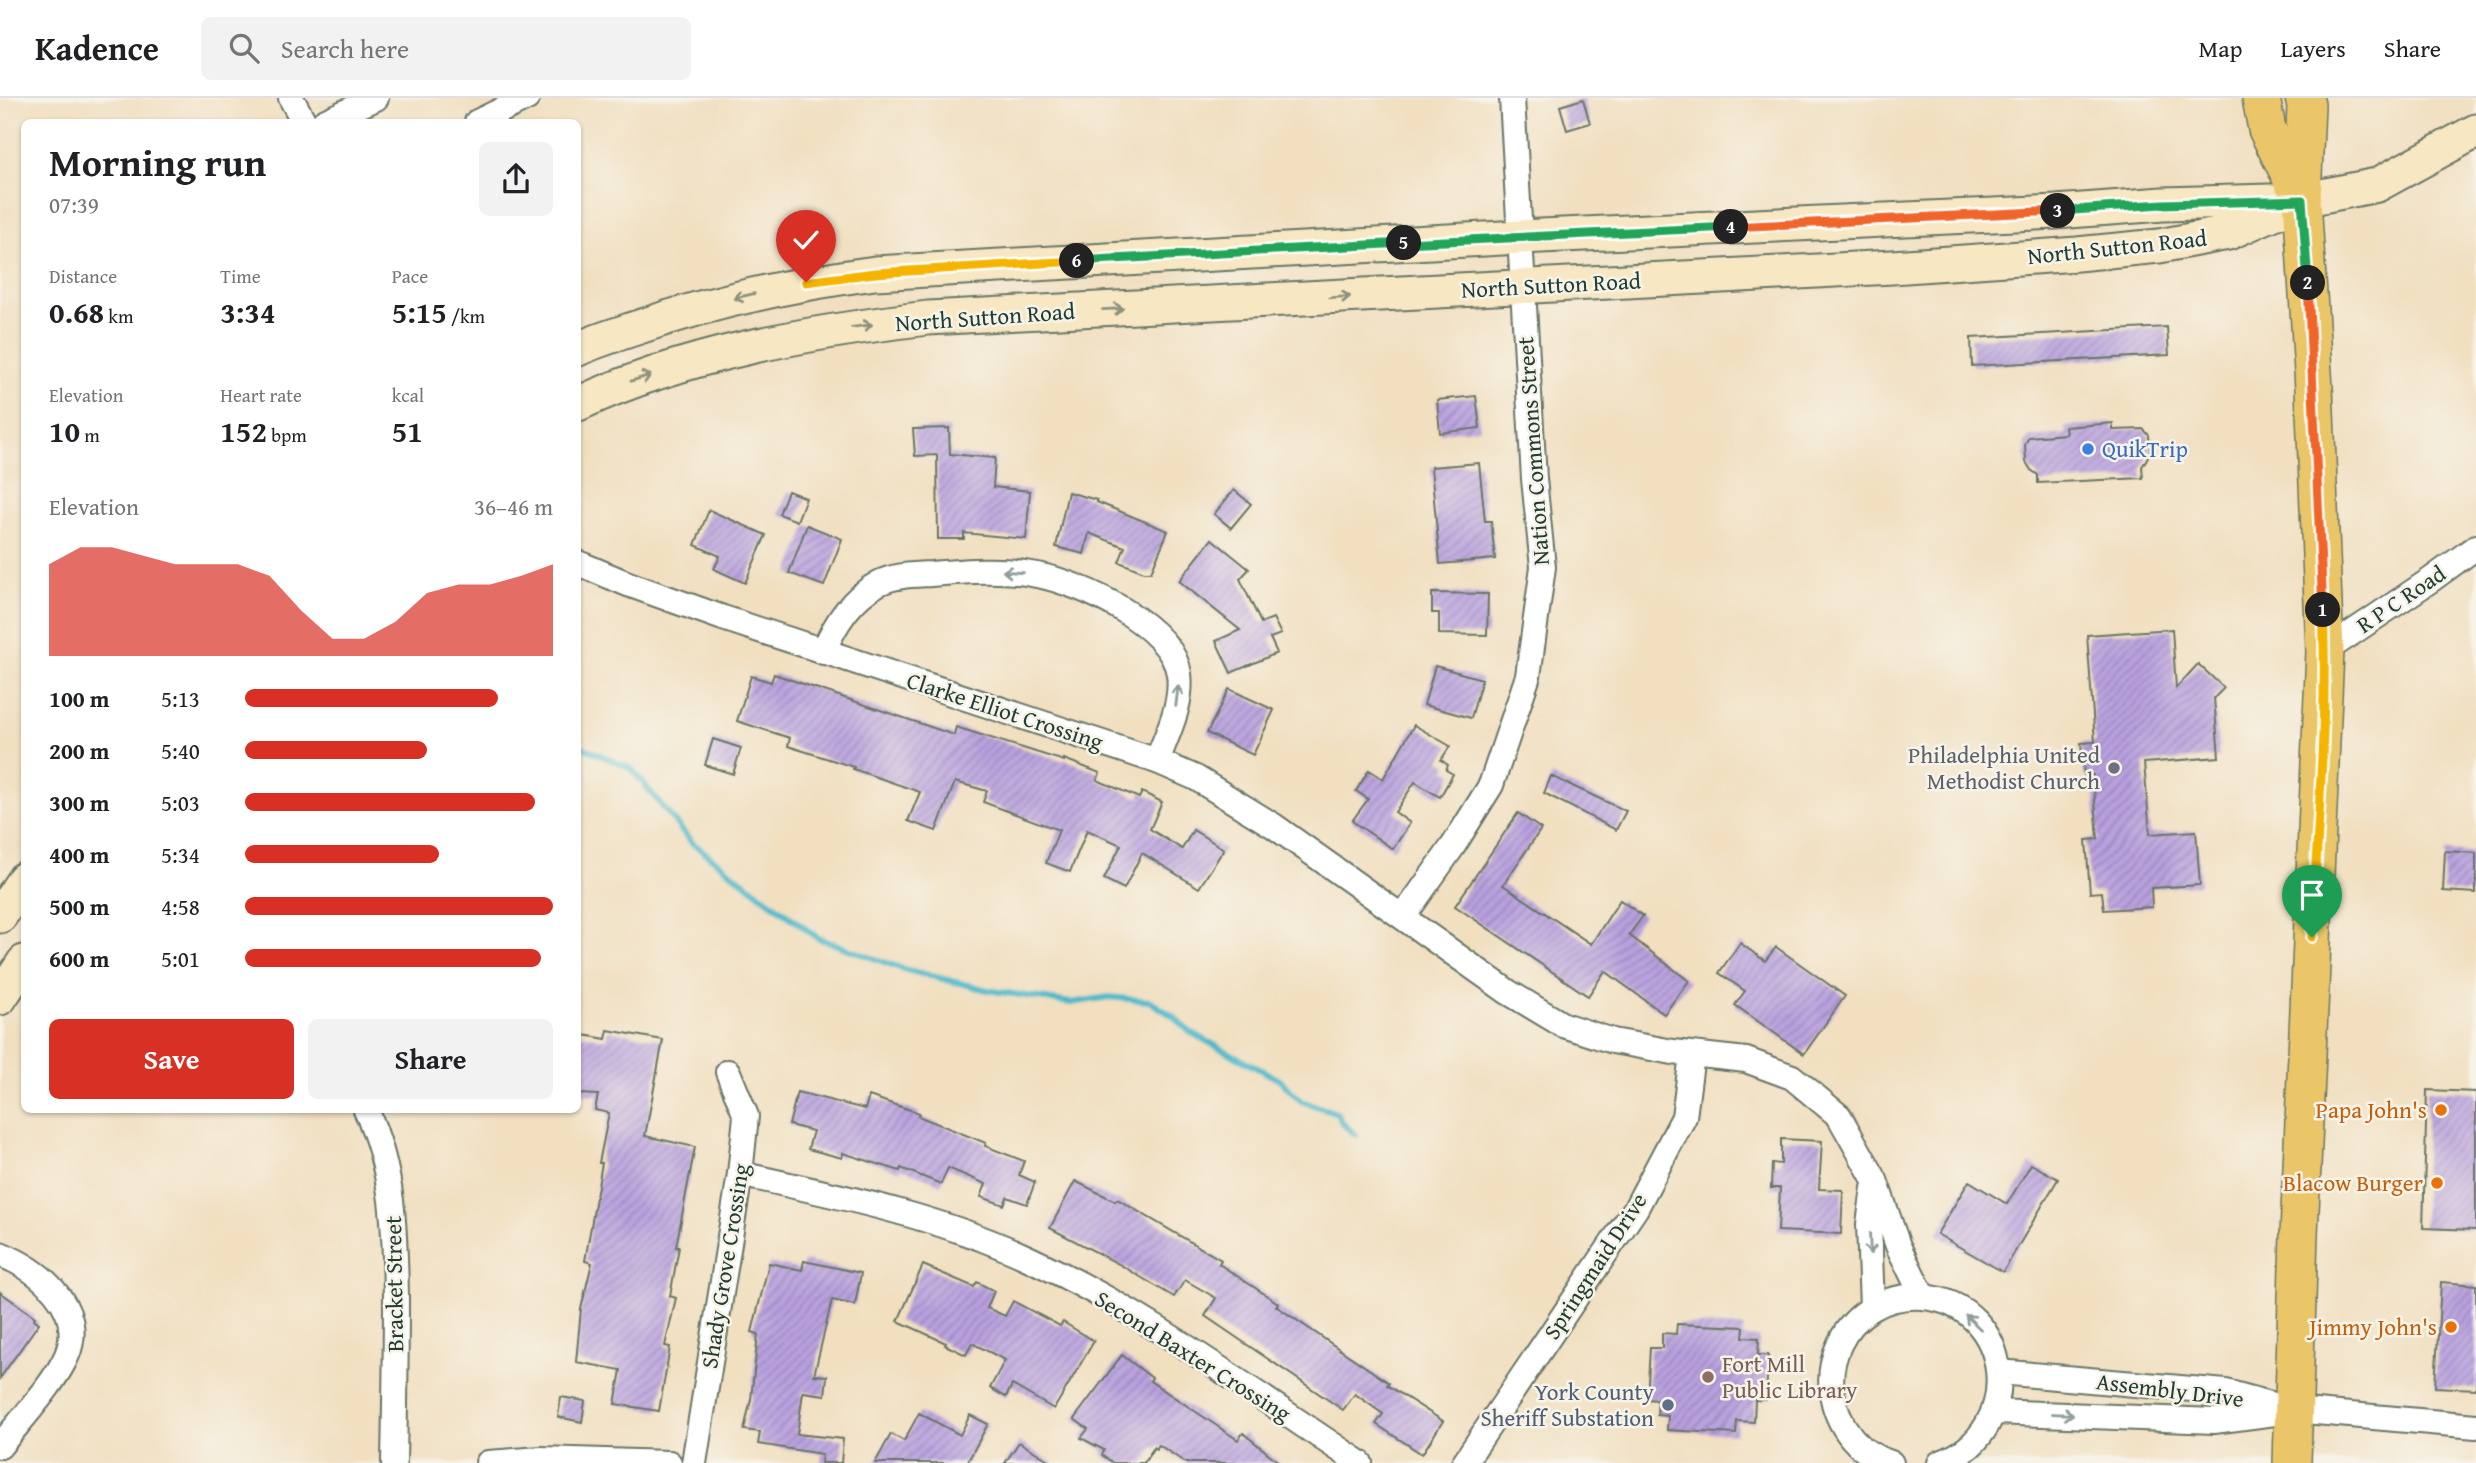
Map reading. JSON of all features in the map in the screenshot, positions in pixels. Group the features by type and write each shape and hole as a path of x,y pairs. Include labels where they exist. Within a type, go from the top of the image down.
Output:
{"main road":[{"path":"2261,98 2267,129 2302,200"},
{"path":"2292,1463 2325,651 2314,388 2302,200 2306,105 2304,98"},
{"path":"2302,200 2377,185 2476,131"},
{"name":"North Sutton Road","path":"581,348 660,319 731,299 806,282 875,273 1520,237 2056,212 2163,204 2302,200"},
{"name":"North Sutton Road","path":"581,403 620,384 730,351 843,328 928,318 1892,267 2160,246 2228,233 2302,200"},
{"path":"0,915 21,884"},
{"path":"0,998 21,966"},
{"path":"2270,1463 2293,1410"}],"street":[{"path":"291,98 302,119"},
{"path":"330,119 376,98"},
{"path":"483,119 527,98"},
{"name":"Nation Commons Street","path":"1403,917 1453,846 1491,785 1528,676 1543,567 1534,479 1512,98"},
{"name":"R P C Road","path":"2325,651 2476,547"},
{"name":"Clarke Elliot Crossing","path":"581,564 628,584 823,652 1157,761 1196,778 1275,826 1508,992 1563,1025 1613,1041 1692,1055 1746,1060 1792,1077 1839,1116 1875,1180 1898,1246 1923,1297"},
{"path":"823,652 837,622 849,607 871,588 888,579 972,571 1011,571 1065,582 1140,622 1160,638 1174,659 1179,673 1177,706 1157,761"},
{"name":"Springmaid Drive","path":"1464,1463 1636,1208 1684,1117 1692,1055"},
{"name":"Shady Grove Crossing","path":"694,1463 740,1174 746,1116 728,1072"},
{"name":"Bracket Street","path":"368,1113 376,1130 388,1171 396,1226 394,1463"},
{"name":"Second Baxter Crossing","path":"740,1174 900,1211 951,1227 1030,1259 1137,1315 1360,1463"},
{"path":"1872,1308 1869,1224 1875,1180"},
{"path":"0,1254 41,1279 60,1295 72,1332 67,1355 3,1458"},
{"path":"1891,1463 1859,1454 1836,1413 1830,1374 1837,1348 1851,1325 1872,1308 1896,1299 1923,1297 1944,1302 1979,1326 1991,1344 1999,1372 2000,1388 1995,1412 1985,1431 1970,1447 1952,1459 1940,1463"},
{"name":"Assembly Drive","path":"1999,1372 2226,1392 2293,1410"},
{"path":"2293,1410 2476,1426"},
{"name":"Assembly Drive","path":"1995,1412 2214,1421 2293,1410"},
{"path":"488,1463 541,1459 669,1463"}],"building":[{"path":"1583,99 1590,123 1567,130 1560,106"},
{"path":"2167,327 2169,355 1972,366 1971,338"},
{"path":"1476,396 1480,428 1440,433 1437,400"},
{"name":"QuikTrip","path":"2113,423 2113,430 2143,429 2149,435 2150,453 2142,467 2143,478 2038,483 2038,475 2026,462 2025,444 2029,437 2066,434 2065,427"},
{"path":"949,428 950,454 995,458 993,487 1030,491 1026,539 964,533 964,539 938,539 937,455 915,456 913,429"},
{"path":"1479,463 1485,521 1491,521 1495,559 1440,564 1431,467"},
{"path":"1234,490 1251,504 1231,528 1214,514"},
{"path":"788,491 806,498 797,521 779,514"},
{"path":"1068,492 1097,500 1168,531 1151,572 1119,562 1125,547 1089,533 1084,554 1056,547"},
{"path":"709,510 766,535 745,583 714,569 720,556 695,545"},
{"path":"807,525 842,539 824,586 789,573"},
{"path":"1212,539 1249,569 1240,579 1261,623 1273,618 1281,634 1270,638 1277,653 1231,673 1216,641 1240,630 1179,581"},
{"path":"1432,593 1488,594 1487,635 1439,634 1439,613 1432,613"},
{"name":"Philadelphia United Methodist Church","path":"2172,629 2176,688 2198,664 2224,688 2214,698 2219,757 2144,763 2150,834 2196,831 2200,885 2151,888 2152,907 2104,910 2102,892 2090,893 2086,840 2098,839 2093,775 2084,775 2081,743 2095,742 2087,635"},
{"path":"1435,666 1482,679 1471,718 1424,705"},
{"path":"774,674 954,735 956,727 1064,759 1100,773 1097,780 1139,798 1142,792 1162,802 1150,829 1182,849 1193,830 1224,849 1199,888 1142,853 1124,889 1104,879 1121,845 1087,830 1070,872 1046,863 1059,830 983,802 987,791 955,782 936,831 908,821 920,792 788,746 790,738 737,721 751,676 771,682"},
{"path":"1229,689 1274,710 1253,755 1207,733"},
{"path":"1414,725 1450,746 1441,760 1448,765 1446,770 1453,774 1440,797 1415,782 1395,812 1410,823 1393,849 1352,821 1368,799 1356,791 1369,770 1383,779"},
{"path":"713,739 741,748 733,774 705,765"},
{"path":"1551,776 1626,811 1616,830 1544,793"},
{"path":"1518,813 1541,829 1503,885 1591,944 1620,900 1643,916 1629,935 1689,981 1664,1014 1605,971 1588,996 1455,906"},
{"path":"2445,851 2476,853 2476,893 2443,891"},
{"path":"1740,943 1765,961 1776,947 1845,996 1804,1054 1735,1005 1745,991 1719,973"},
{"path":"608,1030 663,1040 645,1136 695,1147 676,1247 679,1247 670,1296 676,1298 665,1346 670,1347 659,1411 615,1404 621,1370 576,1362 581,1309 592,1263 585,1261 609,1113 595,1110 598,1095 581,1094 581,1035 606,1039"},
{"path":"2427,1090 2476,1092 2476,1230 2423,1228"},
{"path":"797,1092 865,1109 869,1096 919,1113 918,1116 1024,1161 1019,1175 1035,1182 1027,1204 1007,1197 1004,1205 981,1197 986,1184 948,1168 941,1184 901,1168 900,1171 843,1153 842,1158 808,1149 813,1131 789,1125"},
{"path":"1781,1139 1822,1141 1819,1189 1843,1190 1841,1234 1778,1231 1780,1188 1771,1188 1772,1163 1781,1164"},
{"path":"2031,1164 2058,1179 2003,1272 1937,1234 1969,1181 2007,1204"},
{"path":"1075,1181 1115,1201 1117,1199 1221,1260 1219,1264 1278,1303 1276,1306 1389,1383 1387,1385 1443,1421 1422,1454 1376,1424 1383,1414 1355,1394 1343,1410 1205,1316 1216,1298 1185,1280 1174,1297 1050,1228"},
{"path":"804,1261 861,1273 855,1305 832,1300 814,1375 827,1376 825,1395 803,1392 797,1434 843,1439 841,1463 821,1463 822,1454 758,1444 760,1432 744,1430 751,1399 758,1334 752,1332 769,1263 802,1270"},
{"path":"923,1265 974,1287 977,1282 994,1291 987,1308 1005,1316 1013,1301 1060,1326 1063,1322 1094,1341 1054,1409 1012,1385 1006,1397 990,1388 1005,1360 972,1343 966,1355 898,1321"},
{"path":"2441,1282 2476,1285 2476,1389 2435,1387"},
{"path":"0,1292 35,1317 39,1323 0,1378"},
{"name":"Fort Mill Public Library","path":"1677,1324 1744,1327 1743,1337 1759,1338 1758,1355 1768,1355 1766,1400 1755,1400 1754,1422 1737,1421 1736,1434 1667,1430 1668,1416 1657,1415 1658,1400 1647,1399 1650,1348 1662,1348 1662,1333 1676,1334"},
{"path":"1122,1355 1152,1378 1150,1381 1238,1440 1243,1433 1280,1463 1186,1463 1159,1445 1156,1449 1154,1447 1144,1463 1113,1463 1102,1455 1104,1450 1081,1438 1088,1429 1074,1419"},
{"path":"561,1397 585,1401 582,1422 558,1417"},
{"path":"919,1413 960,1435 970,1415 988,1424 967,1463 875,1463 891,1434 904,1441"},
{"path":"1019,1442 1053,1463 1005,1463"}],"waterway":[{"path":"581,746 632,769 691,842 818,938 903,969 988,990 1071,1003 1109,997 1149,1001 1173,1016 1190,1032 1280,1080 1301,1101 1337,1113 1342,1123 1356,1135"}],"place":[{"name":"QuikTrip","path":"2088,449"},
{"name":"Philadelphia United Methodist Church","path":"2114,768"},
{"name":"Papa John's","path":"2441,1110"},
{"name":"Blacow Burger","path":"2437,1183"},
{"name":"Jimmy John's","path":"2451,1327"},
{"name":"Fort Mill Public Library","path":"1708,1377"},
{"name":"York County Sheriff Substation","path":"1668,1405"}],"route":[{"path":"806,282 875,273 1520,237 2056,212 2163,204 2302,200 2314,388 2325,651 2312,937"}]}
